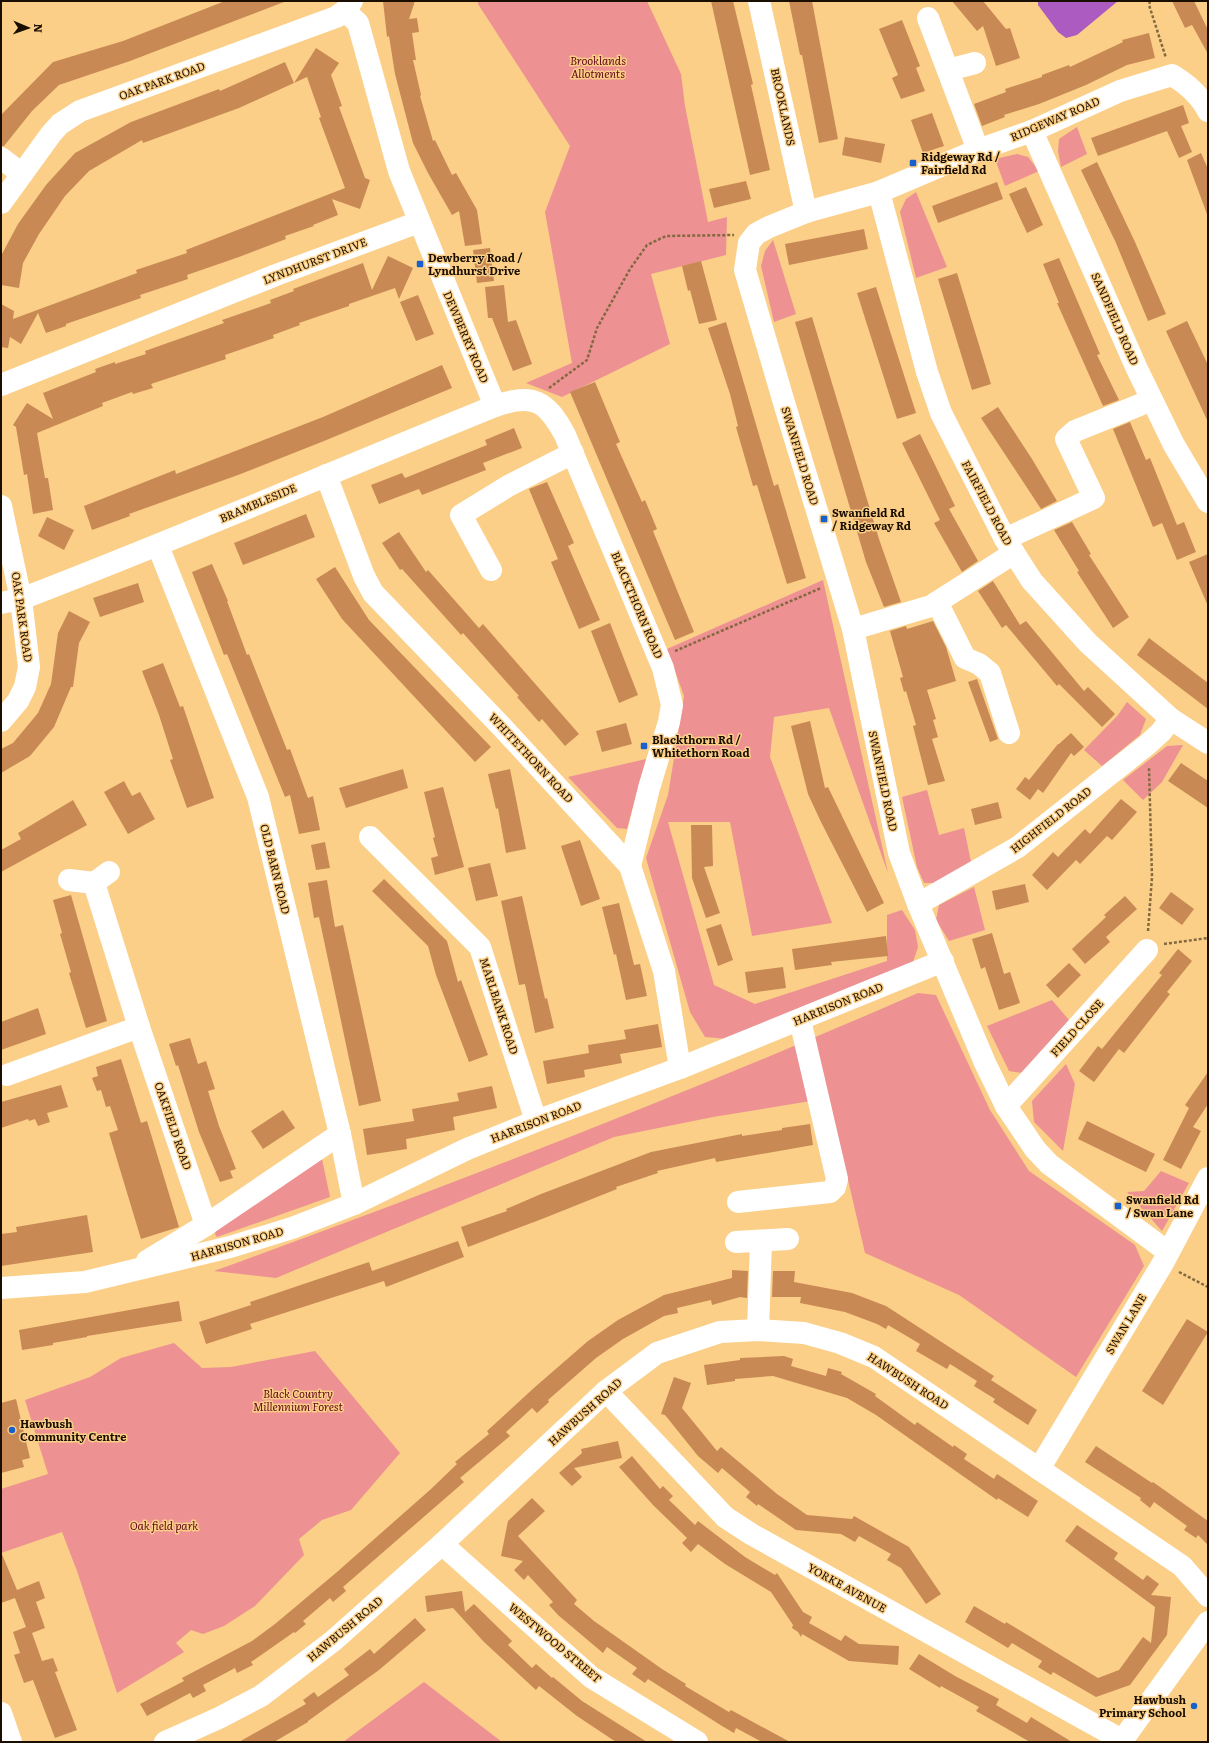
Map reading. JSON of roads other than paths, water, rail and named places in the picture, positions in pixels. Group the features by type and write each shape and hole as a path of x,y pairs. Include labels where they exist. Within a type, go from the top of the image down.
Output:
{"street":[{"name":"BROOKLANDS","path":"759,1 806,212"},
{"name":"OAK PARK ROAD","path":"1,203 60,124 80,111 336,17 349,6"},
{"path":"349,6 358,23 399,172 419,222"},
{"path":"928,18 978,150"},
{"path":"948,70 975,63"},
{"name":"RIDGEWAY ROAD","path":"756,234 806,212 879,192 978,150 1032,131 1120,91 1172,75 1185,82 1204,102 1208,111"},
{"name":"SANDFIELD ROAD","path":"1032,131 1152,400 1174,445 1208,502"},
{"path":"1,158 22,174"},
{"name":"FAIRFIELD ROAD","path":"879,192 927,372 941,413 1009,546 1032,581 1088,643 1171,719 1208,743"},
{"name":"LYNDHURST DRIVE","path":"1,385 276,275 419,222"},
{"name":"DEWBERRY ROAD","path":"419,222 495,406"},
{"name":"SWANFIELD ROAD","path":"756,234 749,243 745,270 853,629 899,853 918,904 944,962 985,1063 1006,1106 1035,1149 1049,1164 1165,1257"},
{"name":"BLACKTHORN ROAD","path":"495,406 515,399 533,400 547,409 557,419 573,453 663,668 672,705 669,722 649,788 630,866"},
{"path":"853,629 931,606 1009,546 1094,498 1066,439 1075,431 1152,400"},
{"name":"BRAMBLESIDE","path":"11,601 158,546 495,406"},
{"path":"491,570 461,516 508,486 573,453"},
{"name":"WHITETHORN ROAD","path":"326,475 364,576 373,593 501,726 630,866 664,971 680,1068"},
{"name":"OAK PARK ROAD","path":"1,506 11,601 29,666 25,687 18,701 1,721"},
{"name":"OLD BARN ROAD","path":"158,546 258,797 340,1134 354,1204"},
{"path":"937,602 965,658 979,664 990,673 1009,733"},
{"name":"HIGHFIELD ROAD","path":"918,904 1018,847 1148,744 1161,732 1171,719"},
{"name":"MARLBANK ROAD","path":"370,837 480,947 536,1121"},
{"name":"OAKFIELD ROAD","path":"69,880 101,877 139,1027 206,1225"},
{"name":"FIELD CLOSE","path":"1006,1106 1147,950"},
{"name":"HARRISON ROAD","path":"1,1288 85,1282 230,1247 292,1228 354,1204 467,1149 536,1121 680,1068 944,962"},
{"path":"738,1202 830,1192 835,1188 837,1180 800,1020"},
{"path":"7,1075 139,1027"},
{"name":"HARRISON ROAD","path":"127,1273 206,1225 340,1134"},
{"name":"SWAN LANE","path":"1039,1469 1165,1257 1208,1178"},
{"path":"736,1242 761,1242 788,1239"},
{"path":"758,1330 761,1242"},
{"name":"HAWBUSH ROAD","path":"165,1742 219,1718 261,1696 333,1641 442,1544 606,1391 657,1353 720,1332 758,1330 804,1333 840,1342 874,1357 1182,1566 1208,1596"},
{"name":"YORKE AVENUE","path":"606,1391 726,1517 751,1534 1121,1741"},
{"name":"WESTWOOD STREET","path":"442,1544 591,1677 697,1742"},
{"path":"1121,1741 1208,1622"},
{"path":"1,1713 11,1742"}],"place":[{"name":"Ridgeway Rd / Fairfield Rd","path":"913,163"},
{"name":"Dewberry Road / Lyndhurst Drive","path":"420,264"},
{"name":"Swanfield Rd / Ridgeway Rd","path":"824,519"},
{"name":"Blackthorn Rd / Whitethorn Road","path":"644,746"},
{"name":"Swanfield Rd / Swan Lane","path":"1118,1206"},
{"name":"Hawbush Community Centre","path":"12,1430"},
{"name":"Hawbush Primary School","path":"1194,1706"}],"park label":[{"name":"Brooklands Allotments","path":"598,67"},
{"name":"Black Country Millennium Forest","path":"298,1400"},
{"name":"Oak field park","path":"164,1526"}]}
